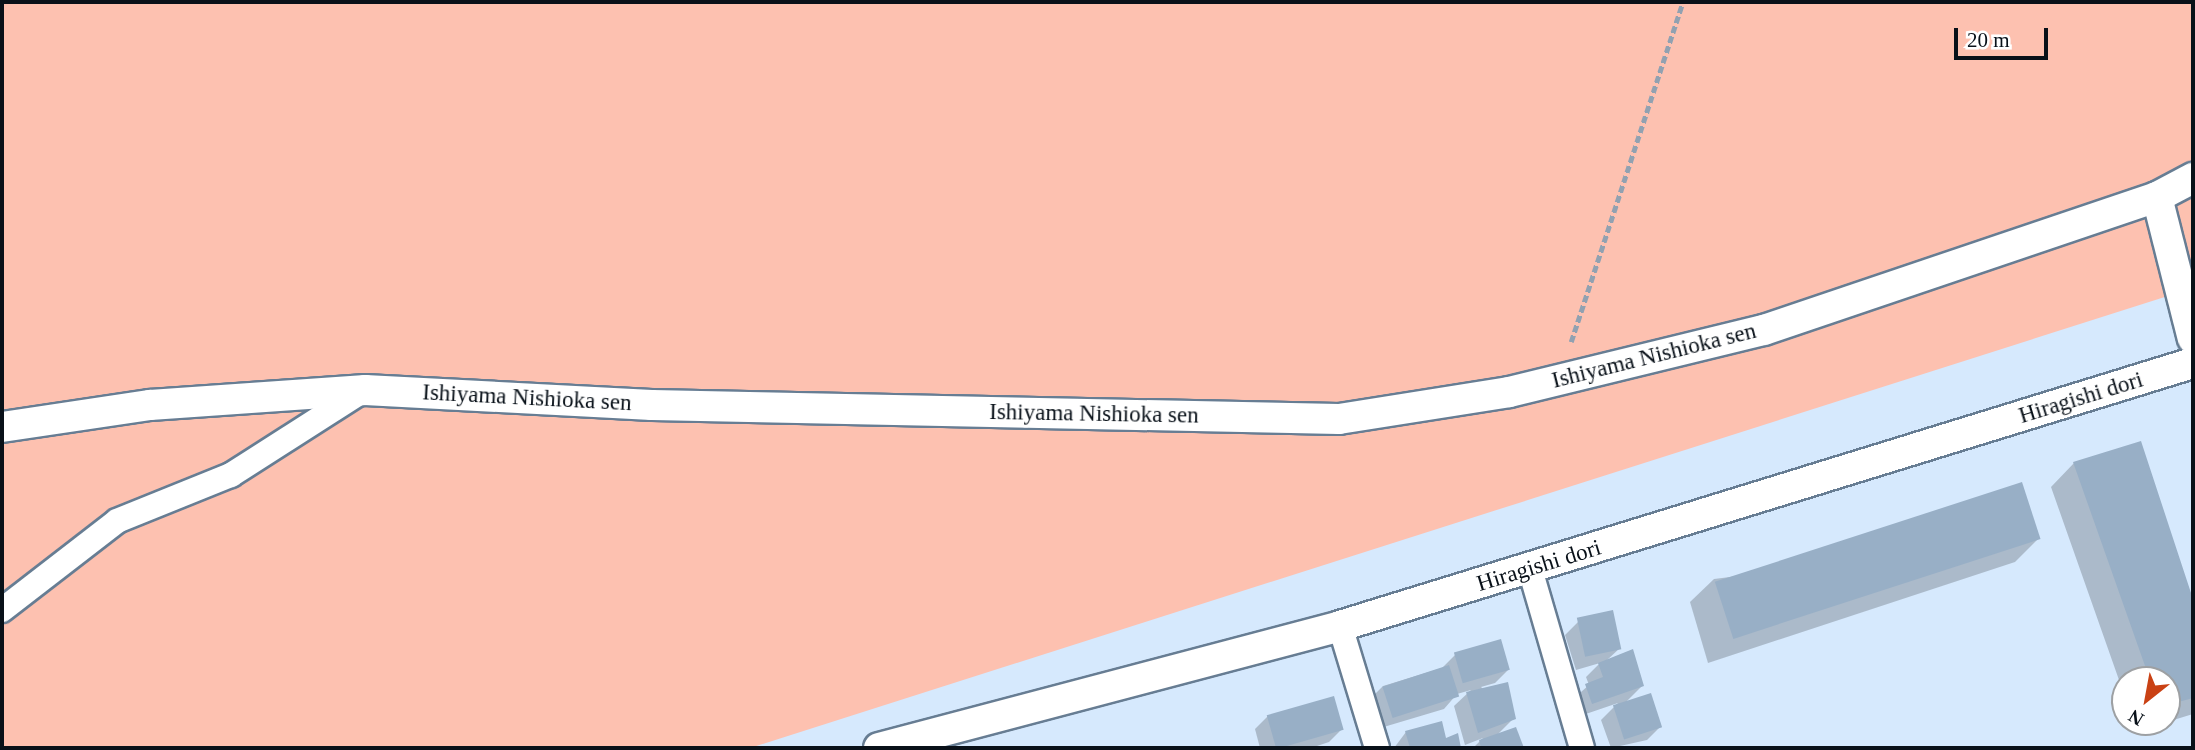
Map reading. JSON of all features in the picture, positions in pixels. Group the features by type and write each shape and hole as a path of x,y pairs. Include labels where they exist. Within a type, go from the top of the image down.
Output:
{"street":[{"path":"2157,197 2193,178"},
{"path":"2157,197 2193,200"},
{"path":"2157,197 2193,339"},
{"name":"Ishiyama Nishioka sen","path":"2,427 150,405 365,390 652,405 1339,419 1508,392 1764,330 2157,197"},
{"name":"Hiragishi dori","path":"879,748 1340,626 2193,363"},
{"path":"2,610 117,521 231,475 365,390"},
{"path":"1530,569 1582,748"},
{"path":"1340,626 1377,748"}],"path":[{"path":"1571,342 1683,2"}],"shaded area":[{"path":"2,2 2193,2 2193,288 750,748 2,748"}],"building":[{"path":"2141,441 2193,599 2193,698 2181,701 2181,666 2145,666 2073,462"},
{"path":"2022,482 2041,539 1733,639 1715,582"},
{"path":"1613,610 1621,649 1585,657 1577,618"},
{"path":"1501,639 1510,670 1463,683 1454,653"},
{"path":"1633,649 1644,686 1592,704 1585,684 1603,677 1598,663"},
{"path":"1449,665 1459,696 1393,718 1382,687"},
{"path":"1508,682 1516,719 1478,733 1466,692"},
{"path":"1651,693 1662,727 1624,740 1613,705"},
{"path":"1334,696 1344,730 1276,748 1267,715"},
{"path":"1442,721 1446,738 1458,733 1461,748 1410,748 1405,731"},
{"path":"1516,727 1524,748 1481,748 1479,740"}]}
